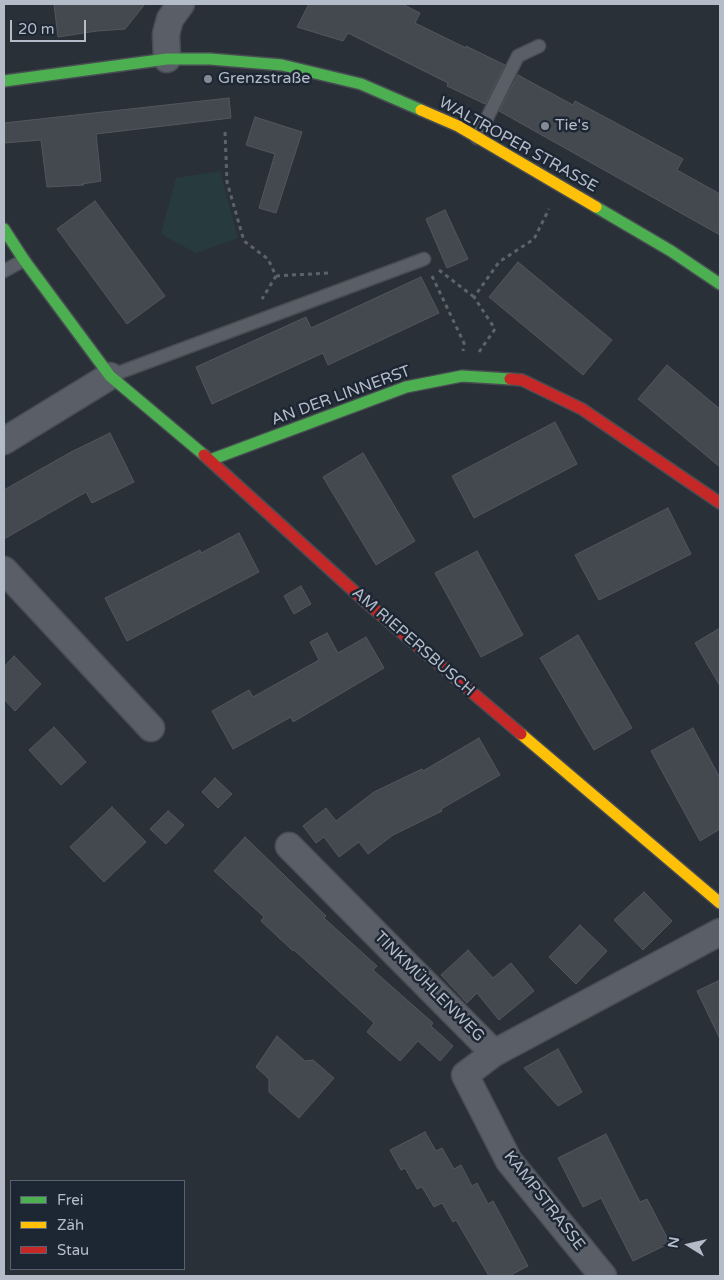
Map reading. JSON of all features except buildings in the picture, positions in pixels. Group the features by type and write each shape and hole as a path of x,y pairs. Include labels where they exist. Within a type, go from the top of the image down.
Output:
{"street":[{"path":"167,47 170,19 182,4"},
{"name":"WALTROPER STRASSE","path":"4,81 167,47 210,59 282,65 361,84 458,126 671,251 720,284"},
{"name":"AM RIEPERSBUSCH","path":"4,229 24,260 110,376 210,460 367,603 720,903"},
{"path":"4,441 110,376"},
{"name":"AN DER LINNERST","path":"210,460 406,387 462,376 522,380 582,410 720,503"},
{"path":"4,570 151,728"},
{"name":"TINKMÜHLENWEG","path":"289,846 494,1053 720,932"},
{"name":"KAMPSTRASSE","path":"494,1053 465,1075 509,1161 603,1276"}],"lane":[{"path":"477,138 518,56 540,46"},
{"path":"110,376 424,259"},
{"path":"4,271 24,260"}],"path":[{"path":"226,132 227,182 244,240 268,259 276,276"},
{"path":"474,297 499,262 534,239 561,187"},
{"path":"424,259 474,297 495,329 462,376"},
{"path":"424,259 464,343 462,376"},
{"path":"276,276 341,272 353,286"},
{"path":"247,325 276,276"}],"green space":[{"path":"220,171 238,238 196,253 161,234 176,178"}],"traffic: fast":[{"path":"4,81 167,59 210,59 282,65 361,84 421,110"},
{"path":"596,207 671,251 720,284"},
{"path":"4,229 24,260 110,376 204,455"},
{"path":"210,460 406,387 462,376 510,379"}],"traffic: slow":[{"path":"421,110 458,126 596,207"},
{"path":"521,734 720,903"}],"traffic: jam":[{"path":"510,379 522,380 582,409 720,503"},
{"path":"204,455 367,603 521,734"}],"place":[{"name":"Grenzstraße","path":"208,79"},
{"name":"Tie's","path":"545,126"}]}
